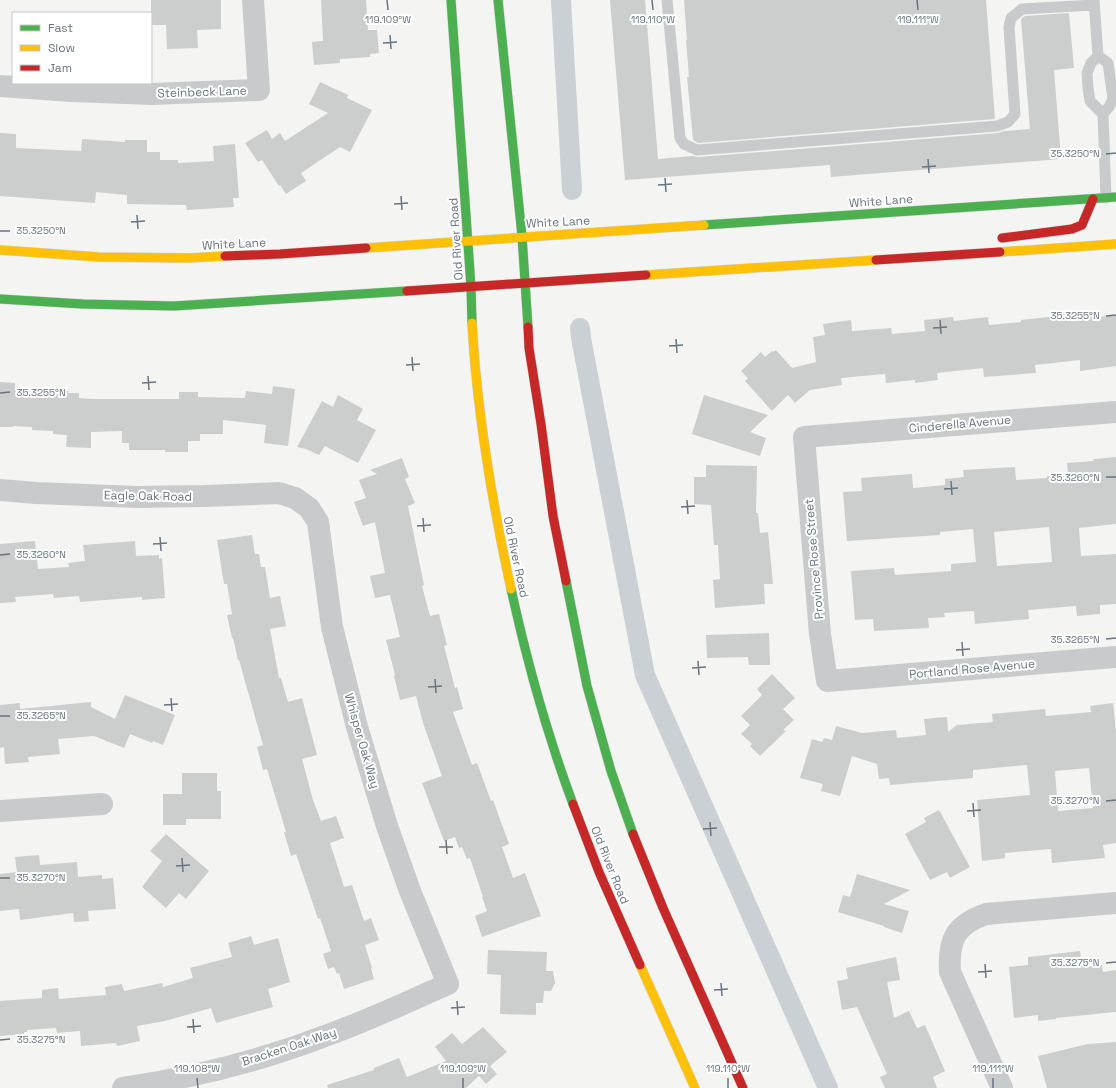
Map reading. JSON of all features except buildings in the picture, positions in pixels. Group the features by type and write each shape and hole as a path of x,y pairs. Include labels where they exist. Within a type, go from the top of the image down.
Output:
{"main road":[{"name":"Old River Road","path":"451,0 471,287 472,331 481,424 495,516 514,606 538,696 566,785 623,927 696,1088"},
{"path":"498,0 522,236 529,348 553,516 587,686 611,771 631,828 663,908 743,1088"},
{"name":"White Lane","path":"0,250 38,254 99,257 189,258 280,254 522,236 603,232 1111,197"},
{"path":"994,239 1072,229 1082,224 1093,199"},
{"path":"0,299 83,304 174,306 264,302 525,283 1116,244"},
{"path":"961,254 971,245"}],"street":[{"name":"Steinbeck Lane","path":"0,86 72,91 152,94 259,90 253,0"},
{"name":"Cinderella Avenue","path":"804,437 1116,412"},
{"name":"Province Rose Street","path":"804,437 820,634 827,681"},
{"name":"Eagle Oak Road","path":"0,490 138,497 279,493 296,498"},
{"name":"Whisper Oak Way","path":"296,498 309,508 318,522 332,627 357,727 387,826 410,891 448,984"},
{"name":"Portland Rose Avenue","path":"827,681 1116,657"},
{"path":"0,811 102,804"},
{"path":"1002,1088 950,972 949,955 953,941 960,928 971,919 992,913 1116,903"},
{"name":"Bracken Oak Way","path":"123,1088 152,1084 204,1073 256,1059 324,1037 448,984"}],"lane":[{"path":"667,0 680,138 684,144 697,150 997,126 1008,122 1015,114 1009,27 1011,18 1022,9 1094,2 1098,56 1091,64 1087,73 1088,88 1090,101 1103,114 1111,197"},
{"path":"1098,56 1108,63 1113,99 1103,114"}],"waterway":[{"path":"561,0 572,190"},
{"path":"580,328 645,675 828,1088"}],"traffic: fast":[{"path":"451,0 471,287 472,323"},
{"path":"498,0 522,236 528,327"},
{"path":"704,225 1116,197"},
{"path":"0,299 83,304 174,306 407,291"},
{"path":"566,581 587,686 611,771 633,834"},
{"path":"511,589 538,698 573,804"}],"traffic: slow":[{"path":"366,248 704,225"},
{"path":"1000,252 1116,244"},
{"path":"0,250 99,257 189,258 225,256"},
{"path":"646,275 876,260"},
{"path":"472,323 474,357 486,457 511,589"},
{"path":"640,965 695,1088"}],"traffic: jam":[{"path":"1002,238 1072,229 1082,225 1093,199"},
{"path":"225,256 366,248"},
{"path":"876,260 1000,252"},
{"path":"407,291 646,275"},
{"path":"528,327 529,348 553,516 566,581"},
{"path":"573,804 599,872 640,965"},
{"path":"633,834 663,908 743,1088"}]}
